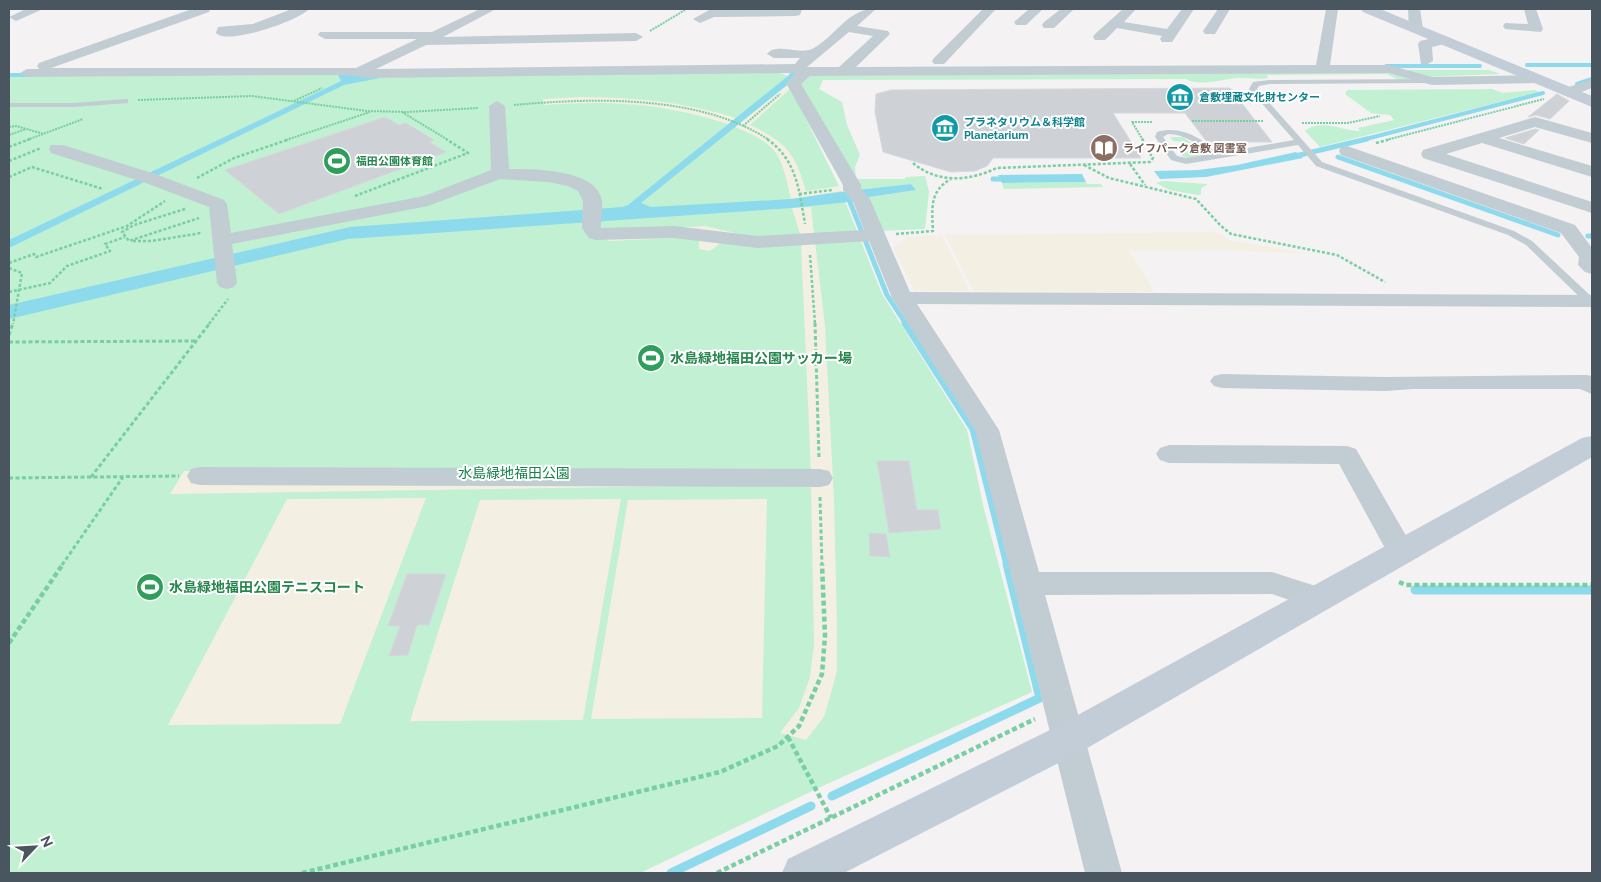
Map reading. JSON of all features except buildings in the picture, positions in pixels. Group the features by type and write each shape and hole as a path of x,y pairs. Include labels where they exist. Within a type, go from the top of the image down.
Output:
{"street":[{"path":"16,18 36,9"},
{"path":"204,9 27,73 799,74 843,72 1389,69 1432,81 1537,79"},
{"path":"253,28 302,9"},
{"path":"358,72 490,9"},
{"path":"700,19 711,13 795,12 796,9"},
{"path":"799,74 814,54 870,9"},
{"path":"939,61 990,9"},
{"path":"1021,22 1037,9"},
{"path":"1049,25 1068,9"},
{"path":"1100,37 1130,9"},
{"path":"1114,24 1169,37 1188,9"},
{"path":"1210,31 1224,9"},
{"path":"1322,70 1332,9"},
{"path":"1368,9 1592,102"},
{"path":"1414,9 1416,28"},
{"path":"1510,26 1536,29 1530,9"},
{"path":"551,38 556,22"},
{"path":"484,40 492,23"},
{"path":"616,38 620,23"},
{"path":"843,72 883,34 847,28"},
{"path":"326,35 484,40 636,37"},
{"path":"1426,62 1425,44 1443,40"},
{"path":"756,54 814,54"},
{"path":"70,57 110,57"},
{"path":"799,74 855,192 868,237 902,298 987,430 1103,873"},
{"path":"1568,92 1592,83"},
{"path":"498,106 500,171 498,174"},
{"path":"1512,114 1592,138"},
{"path":"1535,122 1429,154 1592,208"},
{"path":"1482,138 1592,172"},
{"path":"55,146 147,177 172,195 218,204 221,256 428,201 498,174 559,179 585,187 592,196 591,228 596,234 674,232 758,242 868,237"},
{"path":"1347,151 1568,229 1591,261"},
{"path":"902,298 1592,301"},
{"path":"1222,381 1386,384 1412,382 1586,382 1592,387"},
{"path":"802,873 1065,723 1321,599 1592,445"},
{"path":"1169,454 1347,455 1402,553"},
{"path":"200,476 820,478"},
{"path":"1029,589 1272,582 1321,599"}],"lane":[{"path":"1432,81 1256,84 1253,89 1319,164 1511,233 1529,243 1592,301"},
{"path":"9,105 74,105 125,101"},
{"path":"1218,156 1183,133 1160,134 1159,137 1174,158 1194,161 1298,142"}],"path":[{"path":"743,126 799,74"},
{"path":"125,101 177,96 252,96 333,108 402,112 560,101 631,100 709,114 743,126 760,135 785,155 791,164 802,208 814,289 825,636 822,674 799,726 778,746 720,772 302,873"},
{"path":"1347,151 1551,97"},
{"path":"9,263 34,254 36,257 127,226 172,195 234,158 373,111"},
{"path":"353,197 468,153 402,112"},
{"path":"1192,122 1280,121 1317,124 1348,123 1380,116"},
{"path":"913,163 918,169 932,175 955,178 982,175 997,168 1150,162 1153,158 1132,122 1162,122"},
{"path":"9,127 27,128 45,134 55,146 9,161"},
{"path":"9,135 27,128"},
{"path":"9,147 45,134"},
{"path":"1130,163 1145,186"},
{"path":"1084,165 1110,178 1196,199 1206,207 1220,227 1231,234 1332,254 1388,284"},
{"path":"9,178 32,167 103,189"},
{"path":"868,237 933,231 933,192 938,186 955,178"},
{"path":"799,196 855,192"},
{"path":"91,477 230,297 231,289 221,256 152,241 129,241 122,232 134,226 193,207"},
{"path":"129,241 200,217"},
{"path":"127,226 134,226"},
{"path":"9,292 50,283 68,266 110,251 105,244 125,237"},
{"path":"9,268 22,273 9,335"},
{"path":"9,342 196,341"},
{"path":"9,478 200,476"},
{"path":"9,643 123,477"},
{"path":"1372,570 1406,585 1592,585"},
{"path":"717,873 831,818 1065,723"},
{"path":"788,737 831,818"}],"green space":[{"path":"1402,70 1489,70 1500,74 1421,77"},
{"name":"水島緑地福田公園","path":"776,72 788,76 793,93 839,186 882,294 967,430 984,509 1032,692 827,784 640,873 9,873 9,77"},
{"path":"1383,72 1411,79 1397,79 1387,74 1267,75 1268,78 1264,79 1237,78 1204,82 1186,79 823,80 819,89 842,102 847,125 860,155 855,167 856,179 905,179 905,177 925,176 929,192 925,229 879,231 863,198 915,190 911,184 856,190 801,87 801,83 810,76"},
{"path":"1492,89 1503,93 1535,90 1539,92 1320,147 1305,131 1311,127 1325,125 1360,131 1358,128 1394,120 1390,115 1371,113 1345,94 1347,90"},
{"path":"1170,137 1183,137 1207,154 1196,158 1184,157 1179,152 1190,151 1184,142 1173,141"},
{"path":"1162,181 1208,184 1201,188 1201,194 1198,195 1170,190 1156,183"},
{"path":"1086,182 1087,184 1101,184 1103,187 1004,189 1002,183"}],"sand":[{"path":"792,81 790,89 750,125 781,143 787,150 798,167 806,191 839,186 842,191 791,199 784,171 776,153 750,133 735,127"},
{"path":"580,97 659,101 698,108 736,118 728,124 659,107 615,103 544,105 543,99"},
{"path":"811,207 825,326 834,498 837,670 824,717 806,740 780,733 799,708 810,677 814,644 811,484 170,494 184,471 296,474 811,472 801,245 725,240 710,251 699,249 699,237 609,241 603,237 596,223 601,228 632,231 705,226 757,238 801,237 792,208"},
{"path":"1212,230 1229,240 1308,254 1223,250 1129,251 1154,292 974,291 945,235 1211,232"},
{"path":"942,235 969,291 914,291 893,247 909,237"},
{"name":"水島緑地福田公園テニスコート","path":"426,498 340,724 168,725 287,499"},
{"path":"621,499 583,720 410,721 480,500"},
{"path":"767,499 762,718 591,719 628,500"}],"water":[{"path":"793,69 802,73 641,203 651,207 791,199 847,191 857,201 792,208 348,239 9,319 9,305 350,227 622,207 628,205 788,76"},
{"path":"337,73 380,78 344,85 9,248 9,240 341,81"},
{"path":"1296,152 1303,158 1206,177 1160,179 1154,171 1198,170 1237,165"},
{"path":"1082,174 1086,182 1002,183 998,175"},
{"path":"911,184 916,190 863,198 856,190"}],"waterway":[{"path":"1527,65 1592,65"},
{"path":"1386,66 1480,66"},
{"path":"9,75 33,75"},
{"path":"1577,84 1592,79"},
{"path":"1362,140 1543,93"},
{"path":"1291,157 1367,139"},
{"path":"1338,157 1558,235"},
{"path":"993,179 1008,179"},
{"path":"848,197 887,295 906,324"},
{"path":"905,323 973,429 1007,565"},
{"path":"832,796 1040,698 1007,564"},
{"path":"1415,590 1592,590"},
{"path":"671,873 811,806"}],"place":[{"name":"倉敷埋蔵文化財センター","path":"1180,97"},
{"name":"プラネタリウム＆科学館 Planetarium","path":"945,128"},
{"name":"ライフパーク倉敷 図書室","path":"1104,148"},
{"name":"福田公園体育館","path":"337,161"},
{"name":"水島緑地福田公園サッカー場","path":"651,358"},
{"name":"水島緑地福田公園テニスコート","path":"150,587"}]}
